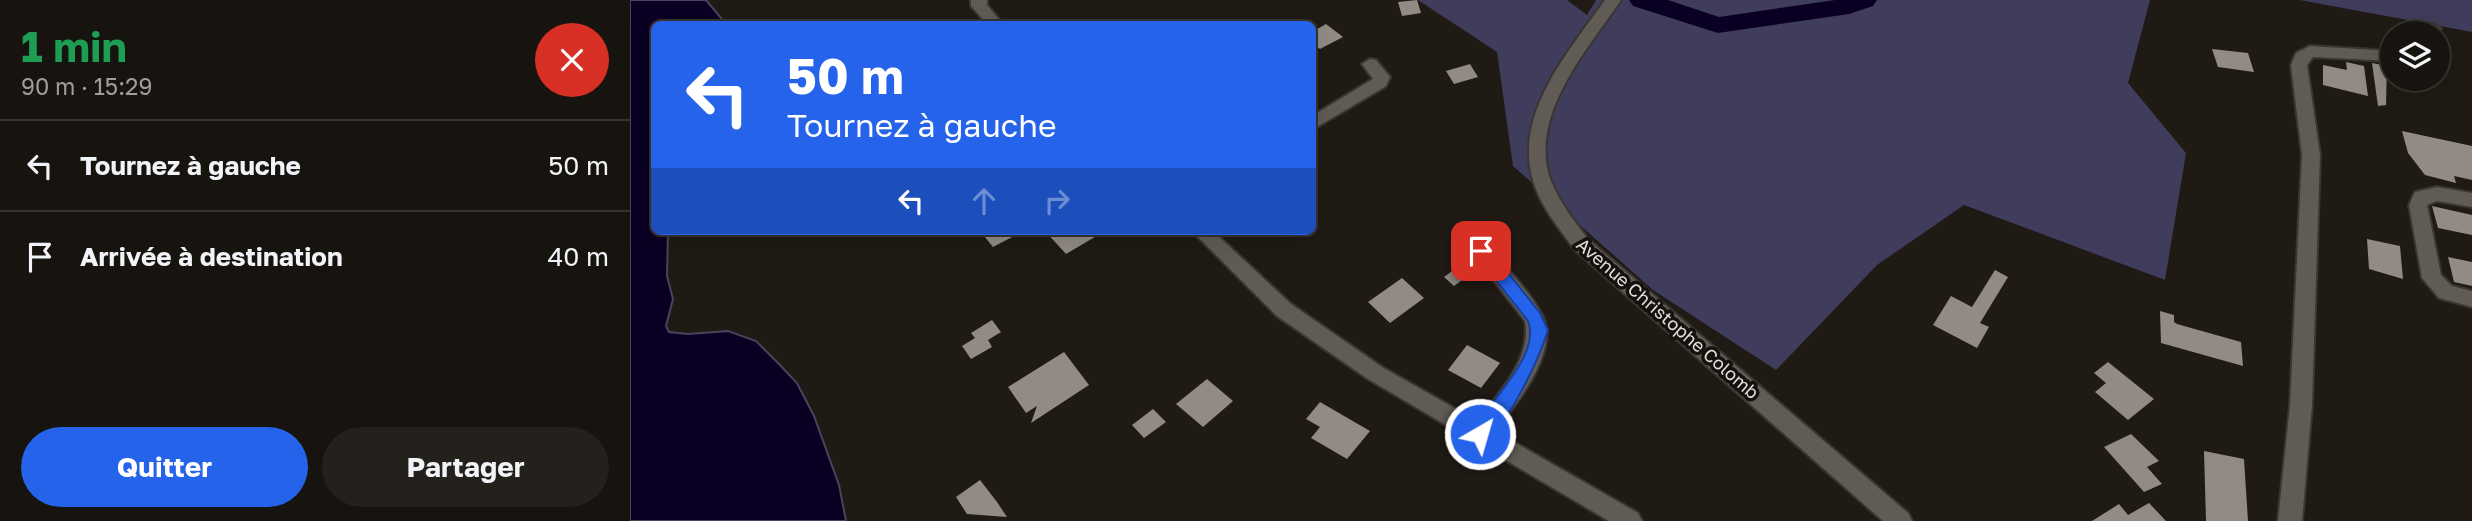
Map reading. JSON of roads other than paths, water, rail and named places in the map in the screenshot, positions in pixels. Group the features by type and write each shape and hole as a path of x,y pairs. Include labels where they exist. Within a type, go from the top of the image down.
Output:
{"street":[{"path":"979,0 979,6 992,21"},
{"name":"Avenue Christophe Colomb","path":"1613,0 1550,97 1536,136 1537,167 1548,201 1581,245 1900,521"},
{"path":"2290,521 2301,405 2311,155 2299,65 2302,57 2310,51 2380,55"},
{"path":"1316,122 1380,82 1382,77 1370,64"},
{"path":"2472,200 2432,194 2419,200 2432,278 2441,289 2472,299"},
{"path":"1205,235 1284,310 1375,373 1630,521"},
{"path":"1480,434 1503,406 1531,359 1540,330 1534,318 1481,251"}],"waterway":[{"path":"1642,0 1718,25 1849,6 1864,0"}]}
